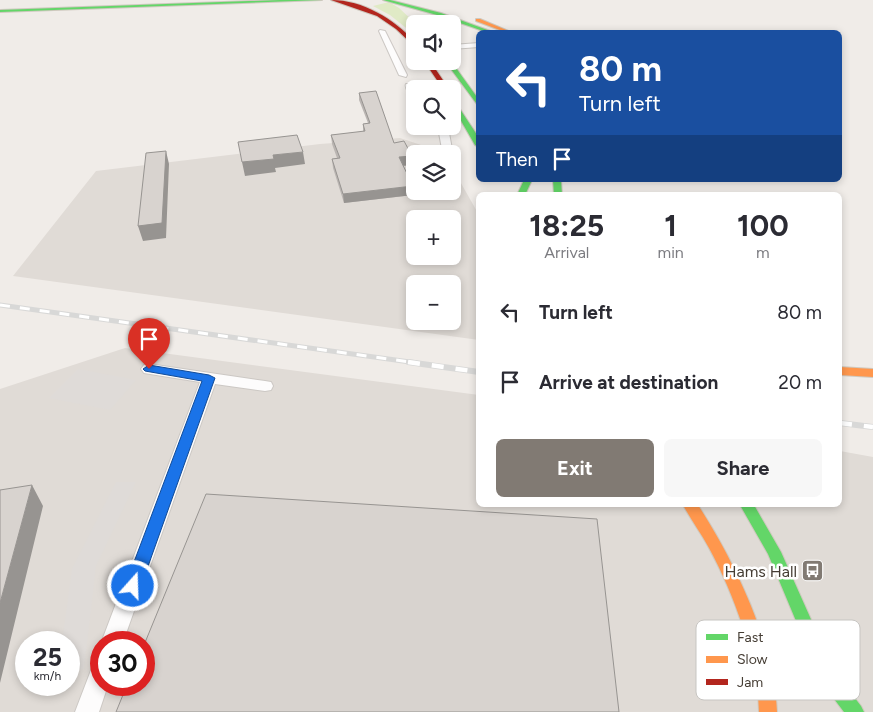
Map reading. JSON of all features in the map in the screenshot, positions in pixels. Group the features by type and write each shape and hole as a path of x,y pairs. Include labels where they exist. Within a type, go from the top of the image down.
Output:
{"main road":[{"path":"42,4 102,0"},
{"path":"0,5 171,0"},
{"path":"332,0 376,11 399,27 406,35"},
{"path":"0,10 339,0"},
{"path":"385,0 431,11 484,30"},
{"path":"416,0 503,30"},
{"path":"454,70 476,102"},
{"path":"461,114 476,140"},
{"path":"842,371 873,373"},
{"path":"691,507 706,529 733,578 749,620"},
{"path":"748,507 774,552 803,620"},
{"path":"846,700 855,712"}],"street":[{"path":"382,31 404,74"},
{"path":"461,46 476,45"},
{"path":"149,369 265,386"},
{"path":"116,631 209,378"},
{"path":"87,712 93,696"}],"shaded area":[{"path":"400,138 421,145 406,145 406,200 461,200 461,183 476,210 476,340 406,330 461,330 461,275 406,275 406,330 13,276 96,171 320,144"},
{"path":"125,348 476,395 476,507 842,507 842,451 873,457 873,712 0,712 0,389"},
{"path":"78,369 136,380 110,410 49,398"},
{"path":"116,482 136,482 96,566 84,669 80,670 80,631 64,631 72,569"}],"green space":[{"path":"389,2 399,8 406,15 406,28 390,15 373,6"}],"building":[{"path":"376,91 394,143 404,141 406,145 406,156 399,157 406,172 406,187 343,194 332,159 340,158 331,135 365,131 363,124 370,123 359,93"},
{"path":"297,135 303,152 273,155 274,159 242,162 238,142"},
{"path":"166,151 162,223 138,226 146,153"},
{"path":"32,485 0,603 0,490"},
{"path":"206,494 597,519 619,712 116,712 123,696 155,696 155,631 150,631"}],"railway":[{"path":"0,305 417,363"},
{"path":"408,362 476,372"},
{"path":"842,423 873,427"}],"traffic: fast":[{"path":"0,11 320,0"},
{"path":"385,0 439,14 484,30"},
{"path":"454,70 476,101"},
{"path":"461,114 476,140"},
{"path":"522,192 527,182"},
{"path":"557,182 558,192"},
{"path":"748,507 774,552 803,620"},
{"path":"846,700 855,712"}],"traffic: slow":[{"path":"478,20 503,30"},
{"path":"842,371 873,373"},
{"path":"691,507 723,561 741,600 748,620"},
{"path":"767,700 768,712"}],"traffic: jam":[{"path":"333,0 368,10 388,21 406,35"},
{"path":"433,70 440,80"}],"place":[{"name":"Hams Hall","path":"813,571"}],"route":[{"path":"133,586 209,378 149,369"}]}
